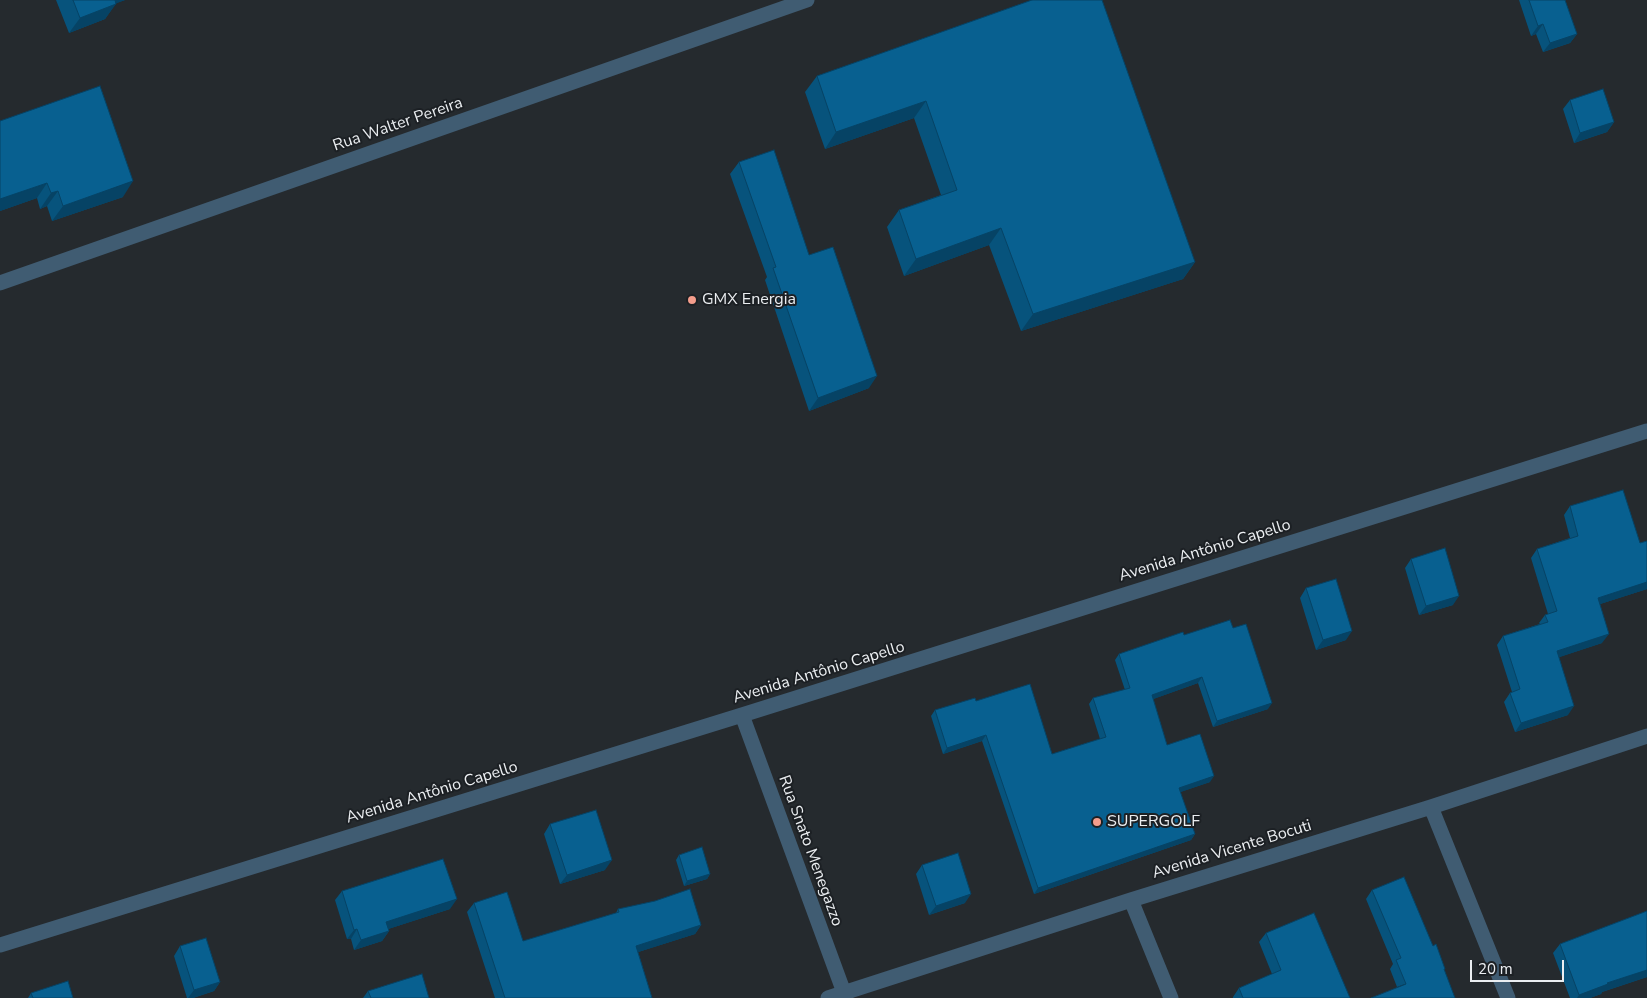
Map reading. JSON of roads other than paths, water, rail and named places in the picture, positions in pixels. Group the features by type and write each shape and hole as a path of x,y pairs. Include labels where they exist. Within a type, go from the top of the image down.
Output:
{"street":[{"name":"Rua Walter Pereira","path":"0,283 807,0"},
{"name":"Avenida Antônio Capello","path":"0,946 1647,431"},
{"name":"Rua Snato Menegazzo","path":"742,715 845,996"},
{"name":"Avenida Vicente Bocuti","path":"828,998 845,996 1131,900 1431,807 1647,736"},
{"path":"1431,807 1508,998"},
{"path":"1131,900 1171,998"}],"place":[{"name":"GMX Energia","path":"692,300"},
{"name":"SUPERGOLF","path":"1097,822"}]}
